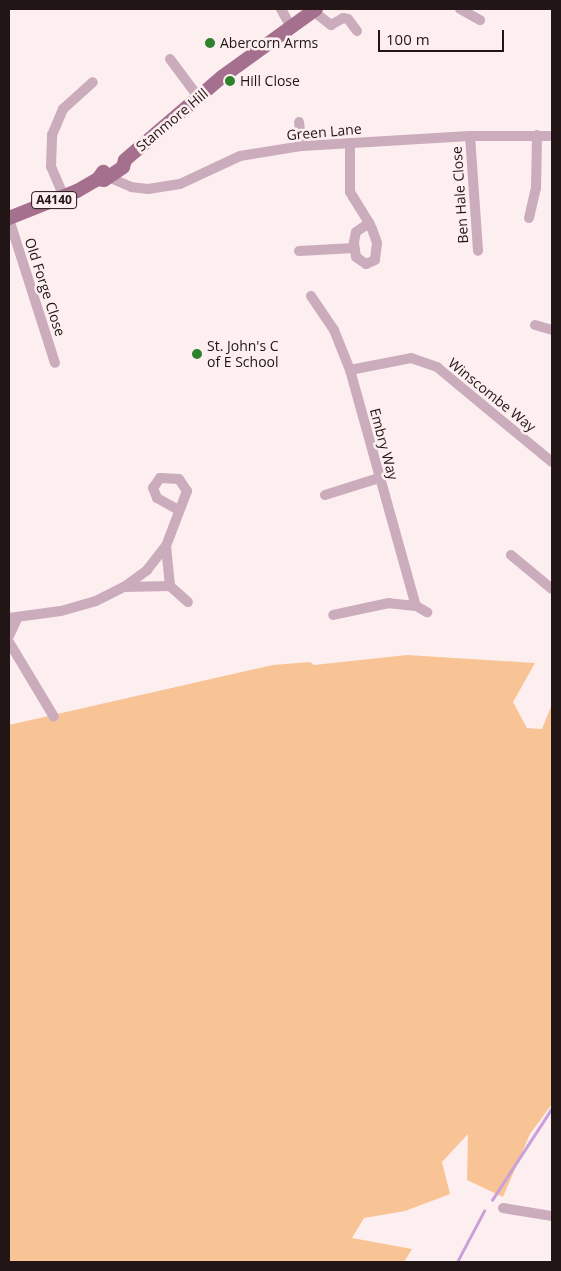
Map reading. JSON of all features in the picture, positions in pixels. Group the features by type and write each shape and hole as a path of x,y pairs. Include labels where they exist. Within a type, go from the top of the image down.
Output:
{"main road":[{"name":"Stanmore Hill","path":"9,219 64,197 123,167 125,160 199,98 314,10"}],"street":[{"path":"281,9 292,27"},
{"path":"460,9 480,20"},
{"path":"314,10 331,25 343,18 348,19 357,31"},
{"path":"170,59 199,98"},
{"path":"64,197 51,167 52,135 63,109 93,82"},
{"path":"299,122 302,146"},
{"path":"529,218 537,179 537,135"},
{"name":"Green Lane","path":"103,178 148,189 180,184 240,156 302,146 470,136 552,136"},
{"name":"Ben Hale Close","path":"470,136 478,251"},
{"path":"350,143 350,192 368,223 377,244 375,260 370,264 363,264 354,248 356,232 368,223"},
{"name":"Old Forge Close","path":"9,219 55,363"},
{"path":"299,251 354,248"},
{"name":"Embry Way","path":"310,296 334,330 350,370 416,606"},
{"path":"535,325 552,330"},
{"name":"Winscombe Way","path":"350,370 411,358 437,367 552,462"},
{"path":"325,495 379,478"},
{"path":"9,636 13,618 96,601 124,587 147,570 166,546 179,510"},
{"path":"166,546 170,586 188,602"},
{"path":"511,555 552,590"},
{"path":"124,587 170,586"},
{"path":"333,615 389,603 416,606 428,612"},
{"path":"9,642 54,716"},
{"path":"503,1208 552,1216"}],"shaded area":[{"path":"407,655 535,663 513,702 527,728 542,729 552,704 552,1104 530,1134 503,1197 467,1180 468,1134 442,1162 450,1194 405,1211 364,1218 352,1238 412,1249 404,1262 9,1262 9,725 273,665 310,662 314,665"}],"waterway":[{"path":"492,1200 552,1108"},
{"path":"457,1262 484,1211"}],"place":[{"name":"Abercorn Arms","path":"210,43"},
{"name":"Hill Close","path":"230,81"},
{"name":"St. John's C of E School","path":"197,354"}]}
